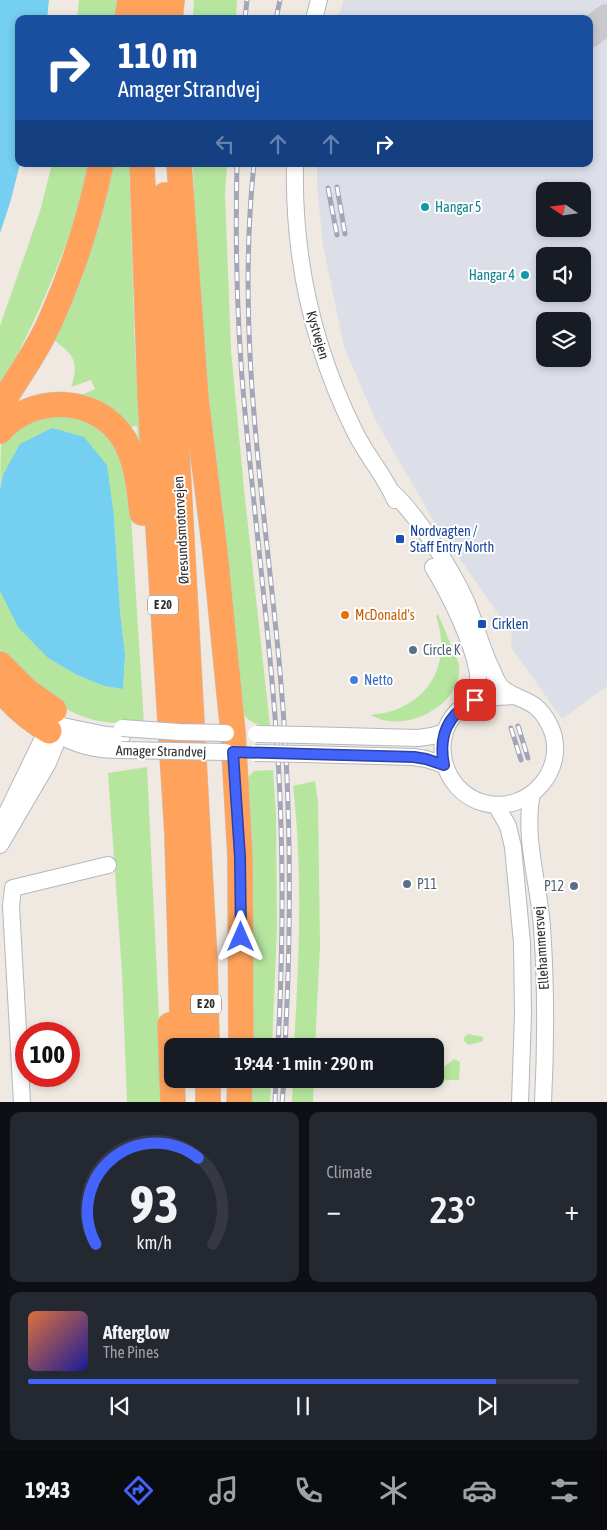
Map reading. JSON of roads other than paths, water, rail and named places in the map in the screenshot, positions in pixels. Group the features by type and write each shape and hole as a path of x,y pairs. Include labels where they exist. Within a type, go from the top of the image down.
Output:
{"highway":[{"path":"128,15 130,0"},
{"path":"145,15 147,0"},
{"path":"170,15 172,0"},
{"path":"181,15 182,0"},
{"path":"0,406 33,353 52,317 84,232 101,167"},
{"name":"Øresundsmotorvejen","path":"142,167 150,387 177,834 183,1038"},
{"name":"Øresundsmotorvejen","path":"165,167 166,267 205,962 207,1038"},
{"path":"179,167 196,398 238,743 241,1038"},
{"path":"0,431 20,414 36,407 60,404 82,408 100,416 118,431 132,455 137,471 142,523 174,1102"},
{"path":"0,664 27,691 55,726"},
{"path":"0,688 10,702 26,717 55,726"},
{"path":"184,1088 184,1102"},
{"path":"208,1088 208,1102"},
{"path":"239,1102 240,1088"}],"street":[{"path":"315,15 319,0"},
{"name":"Kystvejen","path":"295,167 294,201 300,264 312,317 324,357 338,396 356,433 392,492 403,518 443,583 464,630 478,674 475,700"},
{"name":"Kystvejen","path":"392,492 405,504 437,550 466,601 487,660 501,687 516,696"},
{"path":"516,696 531,702 542,712 550,725 554,736 554,758 550,772 543,784 532,794 521,800 509,804 484,804 464,793 449,776 444,765 442,748 444,732 458,711 475,700 516,696"},
{"name":"Amager Strandvej","path":"55,726 85,723 122,738 238,743 305,735 418,738 444,732"},
{"path":"0,827 43,738 55,726"},
{"path":"0,845 48,763 55,726"},
{"name":"Amager Strandvej","path":"55,726 72,743 99,750 122,738 179,732 304,754 414,757 444,765"},
{"name":"Ellehammersvej","path":"532,794 529,809 529,829 542,926 545,1014 543,1102"},
{"name":"Ellehammersvej","path":"496,805 508,826 513,847 522,943 523,1014 520,1102"},
{"path":"22,1102 12,906 13,888 108,865"}],"water":[{"path":"0,0 49,0 47,15 15,15 15,167 19,167 0,233"},
{"path":"52,428 84,437 107,465 114,517 125,655 123,689 104,686 77,675 48,658 18,627 0,591 0,490 3,475 20,444"}],"railway":[{"path":"245,15 247,0"},
{"path":"277,15 280,0"},
{"path":"237,167 238,319 242,381 271,668 280,790 282,918 278,1038"},
{"path":"254,167 249,227 250,351 259,474 279,660 288,804 289,949 285,1038"},
{"path":"337,187 345,234"},
{"path":"328,188 337,235"},
{"path":"518,726 528,758"},
{"path":"511,728 521,760"},
{"path":"275,1102 276,1088"},
{"path":"282,1102 283,1088"}],"place":[{"name":"Hangar 5","path":"425,207"},
{"name":"Hangar 4","path":"525,275"},
{"name":"Nordvagten / Staff Entry North","path":"400,539"},
{"name":"McDonald's","path":"345,615"},
{"name":"Cirklen","path":"482,624"},
{"name":"Circle K","path":"413,650"},
{"name":"Netto","path":"354,680"},
{"name":"P11","path":"407,884"},
{"name":"P12","path":"574,886"}]}
